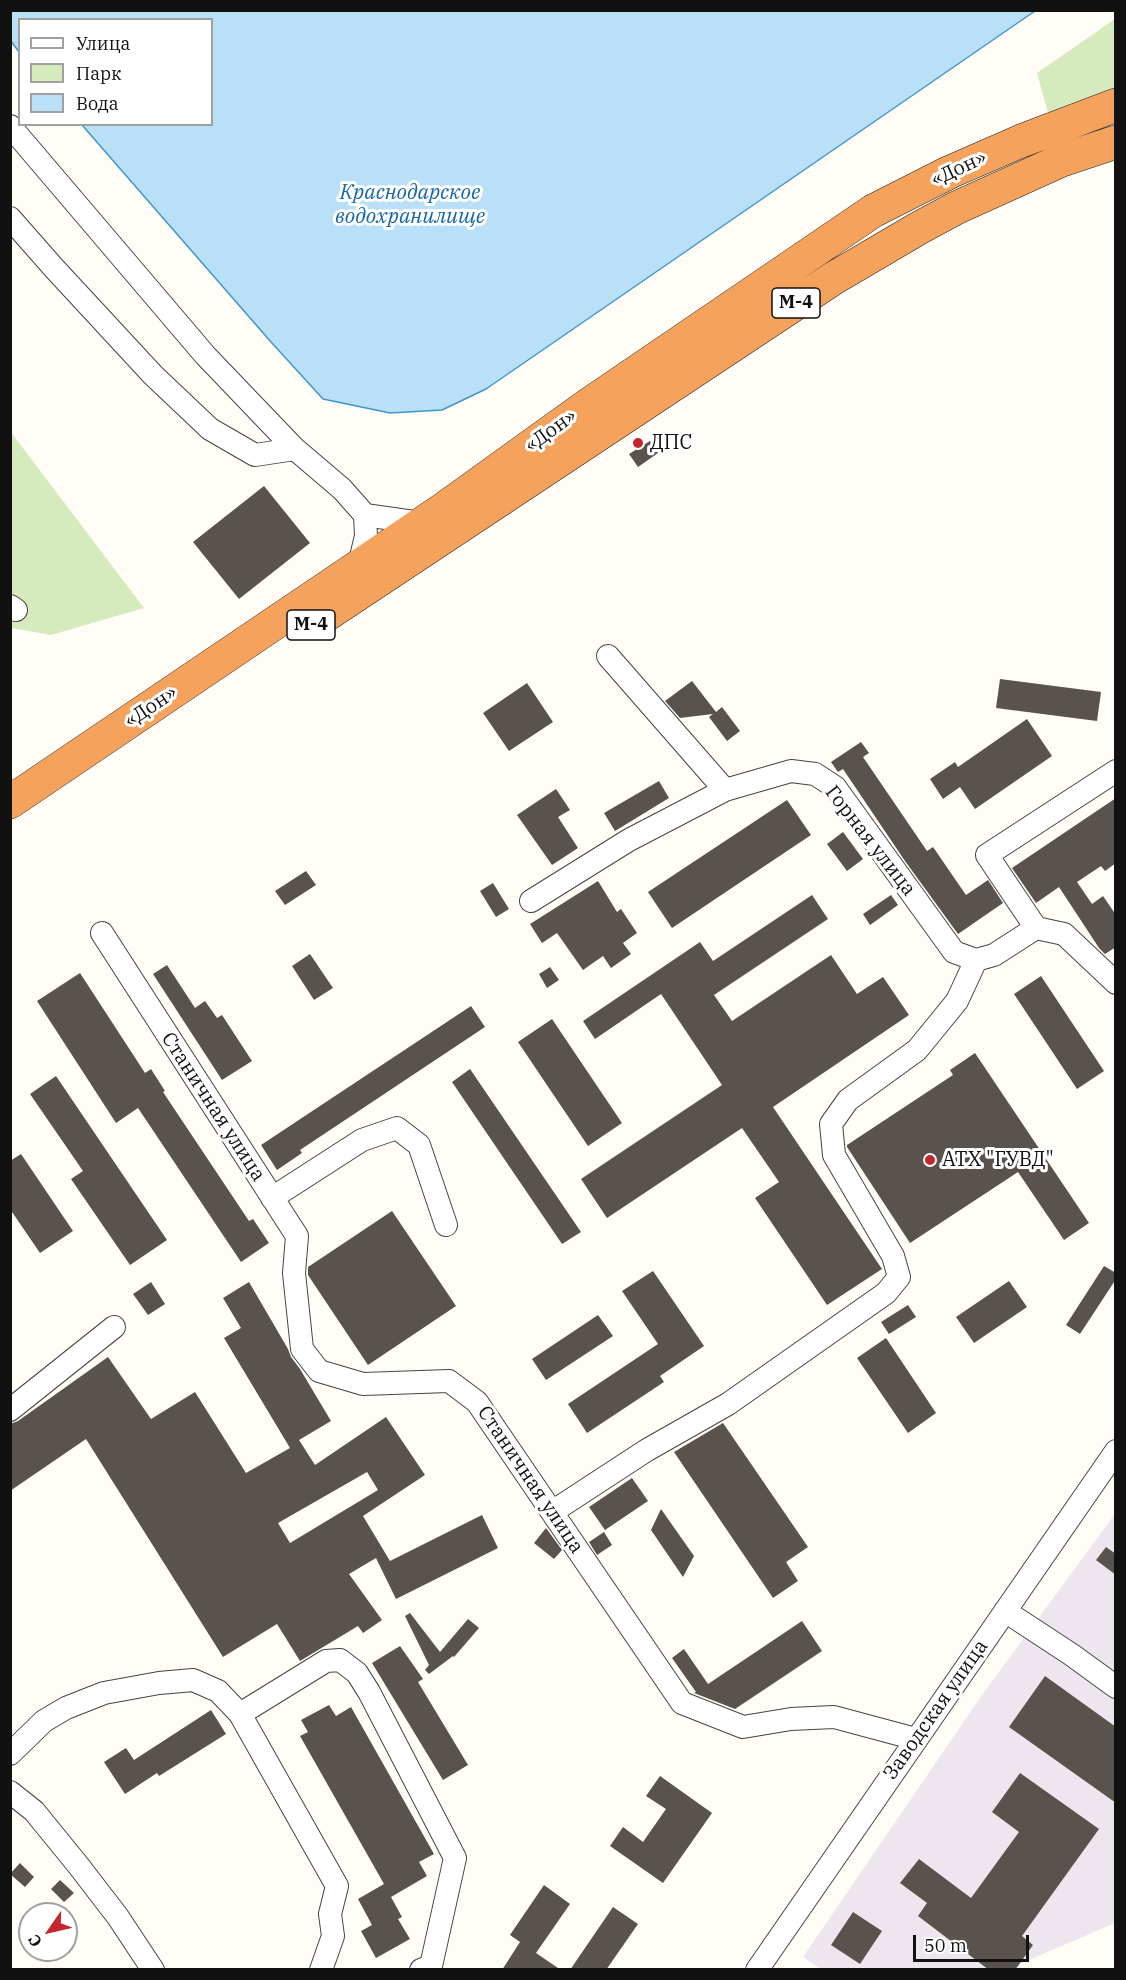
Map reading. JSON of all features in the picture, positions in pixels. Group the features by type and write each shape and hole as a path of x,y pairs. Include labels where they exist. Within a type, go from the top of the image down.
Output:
{"highway":[{"name":"«Дон»","path":"10,802 445,508 588,405 873,211 950,172 1000,150 1116,105"},
{"name":"«Дон»","path":"10,826 834,278 966,203 1062,160 1116,142"}],"street":[{"path":"10,126 205,355 295,449 342,489 365,515 366,536 359,565"},
{"path":"10,218 153,375 210,429 255,455 295,449"},
{"path":"365,515 421,523"},
{"path":"608,657 725,790"},
{"name":"Горная улица","path":"531,901 629,840 725,790 791,771 815,774 835,788 954,952 976,960"},
{"path":"1116,771 987,855 1036,928 1064,934 1116,983"},
{"path":"552,1512 647,1450 728,1404 886,1293 899,1277 893,1256 834,1155 831,1124 848,1100 917,1050 957,1000 976,960 994,955 1036,928"},
{"name":"Станичная улица","path":"102,933 297,1236 294,1273 302,1349 319,1371 363,1384 449,1381 477,1402 682,1703 743,1727 790,1719 834,1717 916,1739"},
{"path":"272,1198 362,1140 397,1128 419,1145 446,1225"},
{"path":"10,1410 114,1327"},
{"name":"Заводская улица","path":"757,1970 1116,1451"},
{"path":"1005,1611 1116,1687"},
{"path":"240,1714 326,1661 340,1660 357,1673 455,1858 431,1966 421,1970"},
{"path":"10,1754 45,1721 66,1708 104,1694 159,1683 193,1680 218,1691 240,1714 338,1886 330,1914 333,1936 321,1970"},
{"path":"10,1792 34,1811 78,1865 118,1917 153,1970"}],"shaded area":[{"path":"1115,1514 1115,1923 1008,1969 821,1969 803,1957 982,1695"}],"green space":[{"path":"1115,19 1115,90 1048,113 1037,73"},
{"path":"10,431 144,608 51,635 11,628"}],"water":[{"name":"Краснодарское водохранилище","path":"11,10 1035,11 486,389 442,410 390,413 323,399 83,126 213,126 213,18 18,18 18,51 11,41"}],"building":[{"path":"650,441 658,453 638,467 629,454"},
{"path":"264,486 310,543 239,599 193,542"},
{"path":"1000,679 1101,692 1097,721 996,708"},
{"path":"692,681 716,712 722,707 740,731 727,741 709,717 713,714 680,718 665,701"},
{"path":"527,683 553,722 509,751 483,713"},
{"path":"1027,719 1052,756 975,809 960,787 943,799 930,779 955,762 958,767"},
{"path":"861,742 869,753 863,757 927,851 933,847 966,895 988,880 1003,903 958,934 843,769 838,772 831,762"},
{"path":"659,781 669,798 615,831 604,813"},
{"path":"556,789 570,810 558,817 578,848 552,865 517,815"},
{"path":"1116,798 1116,863 1105,871 1101,866 1077,882 1092,904 1103,896 1116,915 1116,947 1105,954 1059,887 1036,903 1012,868"},
{"path":"787,800 811,835 672,928 648,892"},
{"path":"843,832 863,859 847,871 827,844"},
{"path":"306,871 316,885 285,905 275,891"},
{"path":"598,881 617,912 621,909 637,933 623,943 631,954 611,968 603,956 583,970 557,933 542,943 530,924"},
{"path":"493,883 509,909 496,917 480,891"},
{"path":"812,895 828,919 714,995 732,1021 831,955 857,994 883,977 909,1015 773,1107 882,1269 827,1305 755,1198 779,1182 742,1128 607,1218 581,1179 722,1085 661,994 595,1039 583,1021 700,942 713,961"},
{"path":"891,895 898,905 870,925 863,914"},
{"path":"310,954 333,988 314,1000 292,966"},
{"path":"167,965 195,1008 205,1001 217,1018 222,1015 252,1061 222,1080 153,974"},
{"path":"550,967 559,980 547,988 539,974"},
{"path":"80,973 145,1073 151,1069 165,1091 163,1092 249,1221 253,1219 269,1243 241,1262 138,1108 116,1123 37,1001"},
{"path":"1041,976 1104,1071 1077,1089 1014,994"},
{"path":"471,1006 485,1027 300,1150 302,1153 277,1170 261,1145"},
{"path":"552,1019 622,1123 588,1146 518,1042"},
{"name":"АТХ \"ГУВД\"","path":"975,1053 1089,1223 1064,1240 1018,1172 910,1243 847,1147 953,1075 950,1070"},
{"path":"470,1069 581,1232 562,1244 452,1082"},
{"path":"56,1076 167,1240 130,1265 71,1179 83,1171 30,1094"},
{"path":"21,1154 73,1231 40,1253 10,1209 10,1161"},
{"path":"392,1211 456,1306 368,1365 308,1275 308,1267"},
{"path":"1104,1266 1116,1273 1116,1279 1080,1334 1066,1325"},
{"path":"653,1271 704,1346 660,1376 664,1382 587,1433 568,1404 658,1344 622,1291"},
{"path":"1009,1281 1027,1307 974,1343 956,1317"},
{"path":"151,1282 165,1304 148,1315 133,1294"},
{"path":"249,1282 291,1357 331,1421 299,1440 315,1465 386,1417 425,1475 363,1516 390,1561 482,1515 498,1548 396,1599 376,1558 349,1574 382,1620 363,1633 358,1626 300,1661 277,1624 223,1657 86,1439 10,1491 10,1424 18,1421 108,1357 151,1419 195,1392 246,1473 290,1448 224,1338 241,1328 223,1298","holes":["367,1472 378,1490 290,1543 278,1523"]},
{"path":"908,1305 916,1317 889,1334 881,1322"},
{"path":"598,1315 613,1336 546,1380 532,1359"},
{"path":"886,1338 936,1413 908,1433 857,1358"},
{"path":"723,1423 808,1547 786,1562 798,1581 773,1598 674,1452"},
{"path":"632,1478 648,1501 605,1530 589,1507"},
{"path":"661,1509 694,1556 683,1577 651,1530"},
{"path":"546,1528 562,1550 554,1559 534,1543"},
{"path":"604,1532 612,1545 597,1555 589,1542"},
{"path":"1106,1547 1116,1554 1116,1575 1096,1560"},
{"path":"410,1613 440,1652 468,1619 479,1628 454,1657 429,1674 425,1670 429,1665 405,1616"},
{"path":"802,1621 822,1651 735,1709 694,1693 696,1692 672,1658 684,1649 708,1684"},
{"path":"400,1646 423,1679 418,1682 468,1765 443,1780 372,1663"},
{"path":"1045,1676 1116,1727 1116,1803 1009,1727"},
{"path":"329,1705 336,1716 351,1707 434,1854 419,1862 427,1876 391,1897 402,1917 398,1919 410,1939 376,1958 361,1931 372,1925 358,1899 384,1884 300,1736 308,1732 301,1720"},
{"path":"211,1710 226,1734 159,1776 157,1773 125,1794 104,1762 126,1748 134,1760"},
{"path":"1020,1773 1099,1829 1022,1936 1033,1945 1015,1970 989,1970 918,1916 927,1903 900,1883 919,1859 971,1898 1019,1832 992,1812"},
{"path":"660,1776 712,1813 663,1883 610,1846 623,1827 643,1842 666,1809 646,1796"},
{"path":"20,1863 34,1877 25,1887 10,1874"},
{"path":"60,1880 74,1893 64,1902 51,1889"},
{"path":"544,1885 570,1904 536,1953 561,1970 502,1970 520,1942 510,1935"},
{"path":"613,1907 638,1924 606,1970 570,1970"},
{"path":"853,1912 882,1931 860,1964 831,1945"}],"place":[{"name":"ДПС","path":"638,443"},
{"name":"АТХ \"ГУВД\"","path":"930,1160"}]}
